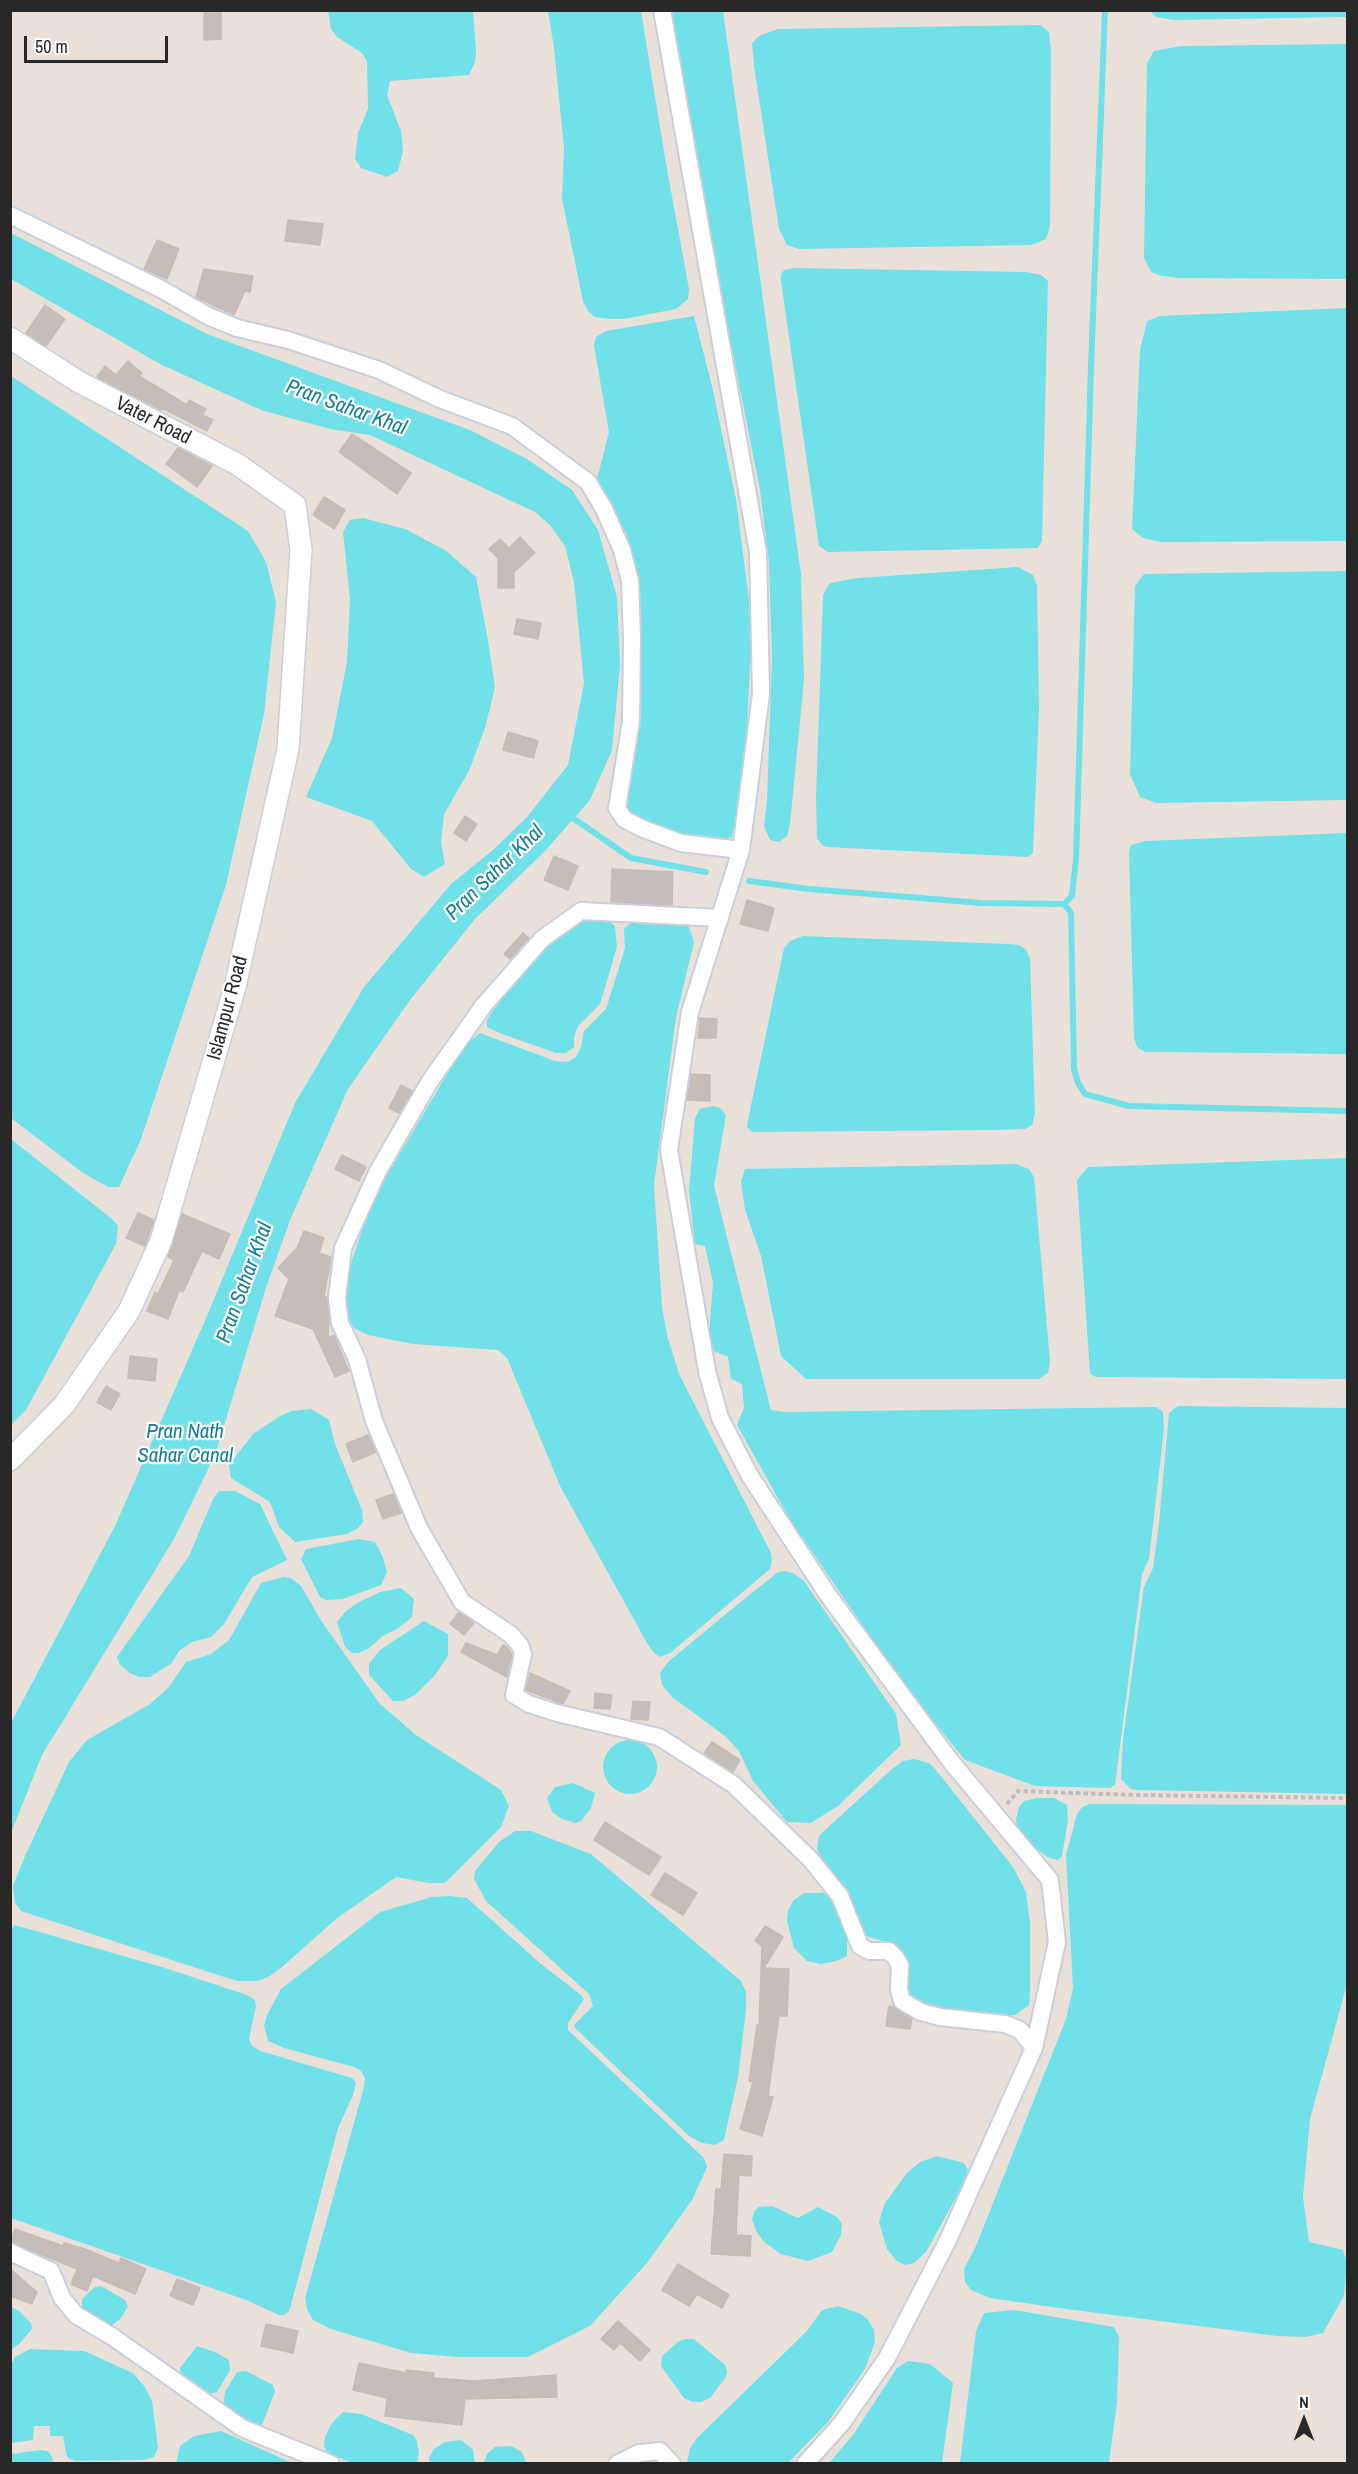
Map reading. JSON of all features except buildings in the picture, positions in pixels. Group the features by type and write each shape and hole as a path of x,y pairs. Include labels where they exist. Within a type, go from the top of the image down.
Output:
{"street":[{"path":"663,10 758,552 761,694 741,850 690,1012 669,1150 707,1371 720,1418 750,1476 828,1595 952,1763 1050,1880 1057,1942 1035,2048 947,2242 886,2358 842,2424 805,2463"},
{"path":"10,215 161,289 208,316 237,328 288,340 379,370 441,399 512,426 588,482 604,509 622,550 630,581 631,721 617,808 624,819 681,843 741,850"},
{"name":"Vater Road","path":"10,338 79,382 237,464 295,505"},
{"name":"Islampur Road","path":"10,1460 64,1405 129,1311 161,1241 235,987 288,749 300,550 295,505"},
{"path":"720,918 581,911 542,939 484,1005 437,1071 378,1170 343,1248 337,1298 340,1323 357,1359 374,1422 420,1528 462,1602 510,1634 520,1645 523,1654 514,1695 529,1704 557,1713 659,1737 734,1785 811,1860 840,1896 860,1946 869,1951 889,1951 895,1957 900,1965 899,1990 902,2001 921,2012 940,2017 1005,2024 1020,2030 1035,2048"},
{"path":"10,2252 51,2271 62,2298 76,2315 113,2337 242,2428 331,2463"},
{"path":"617,2463 639,2452 660,2451 672,2463"}],"path":[{"path":"998,1817 1018,1791 1347,1798"}],"water":[{"path":"1347,10 1347,17 1174,20 1156,17 1150,11"},
{"path":"328,11 473,11 476,51 475,62 469,75 390,81 387,95 401,131 403,151 398,171 387,177 361,168 355,159 358,133 368,109 367,61 362,53 337,37 331,29"},
{"path":"548,11 641,11 689,289 688,299 676,309 624,319 609,319 595,317 588,311 583,301 562,199 564,148"},
{"path":"670,11 723,11 801,574 804,680 790,824 787,836 779,842 770,840 764,826 772,658 769,563 760,490 687,122"},
{"path":"1040,25 1049,32 1051,51 1050,227 1046,239 1032,245 799,249 787,245 779,229 754,66 752,43 759,36 778,29"},
{"path":"1347,44 1347,279 1180,278 1151,272 1144,258 1147,63 1154,51 1181,46"},
{"name":"Pran Nath Sahar Canal","path":"11,233 207,334 470,430 527,459 572,490 598,530 617,597 620,665 612,750 590,800 544,852 475,919 410,1000 348,1089 290,1220 266,1288 215,1455 174,1539 42,1755 11,1833 11,1723 115,1526 207,1316 295,1103 364,987 451,884 493,850 527,817 568,765 584,683 574,582 565,546 550,525 535,512 370,435 330,429 261,410 162,365 11,279"},
{"path":"794,268 1026,272 1041,275 1048,281 1042,541 1038,548 828,552 819,546 781,281 781,274 784,270"},
{"path":"1347,308 1347,541 1162,542 1143,538 1132,529 1140,350 1147,321 1160,316"},
{"path":"694,316 711,382 736,499 752,624 745,769 732,837 719,840 670,834 624,810 638,739 640,671 638,591 627,535 597,479 609,432 594,346 596,337 606,331"},
{"path":"11,376 248,531 266,562 276,602 264,714 226,885 141,1139 119,1187 108,1187 83,1173 11,1118"},
{"path":"363,518 405,529 445,550 476,577 488,640 495,687 485,728 469,771 444,814 441,842 445,864 424,877 411,869 372,821 306,797 332,738 347,662 350,600 343,532 350,520"},
{"path":"1018,567 1033,575 1037,586 1039,708 1033,853 1028,857 826,847 821,844 817,838 816,798 823,595 830,583 858,578"},
{"path":"1347,571 1347,800 1156,803 1140,797 1130,774 1135,586 1144,574"},
{"path":"1347,833 1347,1054 1145,1052 1137,1047 1134,1038 1129,851 1131,845 1145,841"},
{"path":"593,918 607,919 615,926 617,947 600,1004 578,1026 574,1047 566,1053 556,1053 487,1027 487,1020 492,1012 550,939 574,924"},
{"path":"637,919 681,921 689,927 694,942 676,1017 654,1185 662,1307 668,1339 680,1376 771,1553 772,1561 770,1569 670,1653 660,1657 647,1643 560,1486 507,1358 498,1350 413,1344 368,1335 354,1328 344,1310 345,1280 373,1199 459,1054 480,1033 555,1061 568,1062 576,1057 581,1047 584,1031 606,1009 625,948 624,928"},
{"path":"803,936 1008,944 1019,945 1026,950 1030,959 1035,1114 1032,1125 1025,1129 996,1130 752,1132 747,1127 749,1115 784,948 790,941"},
{"path":"714,1106 720,1108 726,1115 714,1186 771,1410 784,1412 1156,1407 1163,1412 1164,1429 1149,1559 1142,1574 1115,1785 1110,1788 1035,1786 965,1760 900,1680 789,1518 737,1425 744,1408 742,1384 731,1379 728,1357 714,1351 711,1344 709,1333 713,1283 705,1246 695,1244 689,1191 695,1118 700,1109"},
{"path":"11,1139 118,1226 116,1244 26,1410 11,1425"},
{"path":"1347,1158 1347,1379 1096,1377 1090,1374 1077,1180 1088,1167"},
{"path":"1016,1164 1029,1169 1034,1177 1050,1362 1048,1373 1039,1379 806,1379 781,1356 761,1256 745,1210 741,1181 745,1169"},
{"path":"1178,1406 1347,1408 1347,1794 1137,1790 1131,1789 1121,1779 1123,1739 1144,1587 1153,1568 1159,1523 1169,1413"},
{"path":"311,1409 329,1420 335,1444 362,1510 363,1522 347,1534 295,1542 279,1527 270,1502 231,1478 229,1465 253,1434 280,1416 292,1411"},
{"path":"219,1491 235,1491 260,1504 287,1560 252,1577 224,1624 211,1637 192,1642 179,1651 172,1663 150,1677 139,1677 130,1673 120,1665 117,1657 189,1556 213,1499"},
{"path":"359,1539 375,1542 383,1557 387,1572 381,1585 343,1599 326,1600 320,1597 301,1559 306,1549"},
{"path":"778,1572 793,1573 804,1581 896,1714 901,1745 838,1806 811,1823 787,1822 753,1781 739,1751 725,1736 672,1697 662,1685 660,1673 668,1662 727,1613"},
{"path":"284,1577 291,1578 301,1586 322,1622 380,1704 416,1735 501,1790 509,1806 501,1827 445,1883 428,1883 396,1877 336,1919 282,1967 258,1981 238,1981 221,1976 21,1911 15,1903 13,1886 69,1762 87,1740 150,1704 169,1687 186,1662 211,1654 229,1640 261,1583"},
{"path":"401,1588 414,1599 412,1617 397,1629 384,1635 368,1649 352,1653 345,1647 337,1622 346,1611 359,1602 380,1592"},
{"path":"424,1621 448,1634 448,1656 435,1675 415,1695 403,1701 393,1701 369,1675 369,1664 380,1650"},
{"path":"630,1740 640,1742 649,1748 655,1757 657,1767 655,1777 649,1786 640,1792 630,1794 620,1792 611,1786 605,1777 603,1767 605,1757 611,1748 620,1742"},
{"path":"914,1759 929,1763 936,1770 1013,1867 1026,1892 1030,1923 1030,1994 1029,2005 1015,2015 1003,2017 946,2011 924,2006 908,1997 896,1944 868,1937 861,1931 852,1905 817,1850 819,1836 825,1830 892,1769 903,1761"},
{"path":"573,1783 595,1793 591,1808 581,1821 576,1823 562,1819 552,1812 547,1798 555,1787"},
{"path":"1054,1798 1067,1805 1068,1820 1062,1856 1058,1860 1049,1858 1036,1849 1017,1829 1016,1820 1019,1807 1024,1801"},
{"path":"1090,1804 1347,1805 1347,1984 1310,2119 1303,2197 1309,2242 1343,2250 1347,2263 1344,2296 1323,2333 1306,2337 1277,2336 1066,2309 990,2298 971,2290 965,2282 964,2269 976,2246 1066,2019 1073,1988 1066,1855 1077,1814 1082,1807"},
{"path":"515,1831 531,1831 591,1854 741,1981 746,1992 746,2009 738,2077 724,2140 715,2145 702,2143 689,2136 576,2029 574,2025 593,2006 589,1994 486,1901 474,1879 475,1871 499,1842"},
{"path":"804,1893 826,1893 834,1899 847,1933 847,1956 821,1964 807,1961 794,1948 787,1921 788,1910 794,1900"},
{"path":"432,1897 467,1898 541,1964 581,1995 584,1999 568,2023 568,2030 704,2158 707,2167 692,2200 647,2263 590,2326 528,2357 458,2357 411,2353 331,2329 313,2320 307,2309 305,2298 365,2078 361,2071 354,2067 284,2048 268,2041 264,2026 267,2015 281,1989 380,1912"},
{"path":"15,1925 165,1968 247,1995 255,2000 256,2006 249,2039 252,2046 260,2051 352,2078 356,2083 338,2128 291,2305 289,2311 284,2315 11,2218 10,1930"},
{"path":"937,2156 964,2163 968,2170 964,2183 926,2252 914,2263 905,2265 897,2261 887,2249 879,2222 885,2203 907,2173 920,2162"},
{"path":"772,2206 798,2218 818,2207 837,2217 842,2224 841,2235 832,2252 808,2261 781,2254 764,2242 756,2231 752,2219 755,2210 759,2207"},
{"path":"101,2286 125,2300 128,2307 120,2319 112,2325 108,2325 82,2309 82,2299 95,2287"},
{"path":"838,2306 861,2314 868,2320 874,2330 875,2342 865,2369 828,2422 788,2463 687,2463 690,2448 697,2438 807,2331 822,2310"},
{"path":"11,2307 19,2311 31,2323 32,2329 11,2350"},
{"path":"1014,2310 1114,2327 1119,2337 1117,2402 1109,2463 960,2463 976,2331 984,2313"},
{"path":"694,2339 725,2365 727,2371 726,2377 710,2398 701,2402 693,2402 684,2398 661,2366 662,2356 679,2341"},
{"path":"197,2346 229,2360 230,2370 217,2392 210,2394 181,2378 180,2368"},
{"path":"30,2349 84,2351 133,2373 145,2387 152,2401 158,2448 154,2457 143,2460 75,2461 68,2458 63,2436 50,2436 50,2426 34,2426 33,2440 11,2443 11,2365 15,2357"},
{"path":"908,2361 930,2364 953,2383 942,2463 829,2463 853,2435 897,2368"},
{"path":"246,2371 273,2385 275,2392 262,2425 257,2427 223,2406 225,2392 237,2372"},
{"path":"343,2412 361,2414 413,2435 417,2441 419,2453 417,2463 352,2463 327,2453 324,2446 325,2437 332,2423"},
{"path":"221,2431 292,2463 176,2463 180,2446 194,2436"},
{"path":"461,2440 473,2450 475,2463 430,2463 429,2458 434,2449 445,2442"},
{"path":"511,2446 522,2452 526,2463 484,2463 487,2454 495,2447"},
{"path":"48,2451 53,2463 11,2463 11,2454"}],"waterway":[{"path":"1064,904 1072,896 1076,859 1091,367 1105,10"},
{"path":"567,814 631,858 706,872"},
{"path":"749,881 809,889 982,903 1064,904 1071,913 1074,1069 1078,1083 1085,1094 1129,1106 1348,1111"}],"water label":[{"name":"Pran Sahar Khal","path":"346,408"},
{"name":"Pran Sahar Khal","path":"495,873"},
{"name":"Pran Sahar Khal","path":"245,1283"}]}
